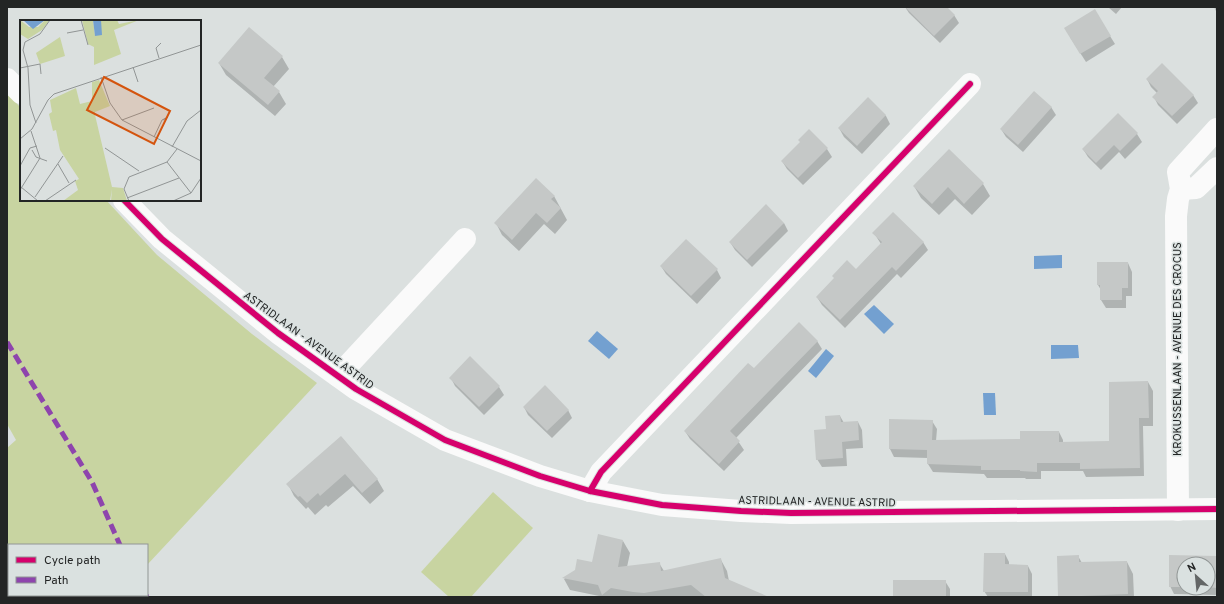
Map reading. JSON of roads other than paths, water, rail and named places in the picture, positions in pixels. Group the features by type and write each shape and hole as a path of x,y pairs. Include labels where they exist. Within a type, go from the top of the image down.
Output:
{"street":[{"path":"7,79 20,92"},
{"path":"590,491 601,472 970,84"},
{"name":"KROKUSSENLAAN - AVENUE DES CROCUS","path":"1178,510 1176,216 1181,189 1178,172 1217,129"},
{"path":"1181,189 1196,188 1217,168"},
{"name":"ASTRIDLAAN - AVENUE ASTRID","path":"125,201 162,239 278,333 356,389 445,440 540,476 590,491 662,505 791,513 1217,510"},
{"path":"338,376 465,239"}],"water":[{"path":"1062,255 1062,268 1034,269 1034,256"},
{"path":"874,305 894,324 884,334 864,314"},
{"path":"597,331 618,349 609,359 588,341"},
{"path":"1051,345 1078,345 1079,358 1051,359"},
{"path":"826,349 834,356 816,378 808,371"},
{"path":"983,393 995,393 996,415 984,415"}]}
